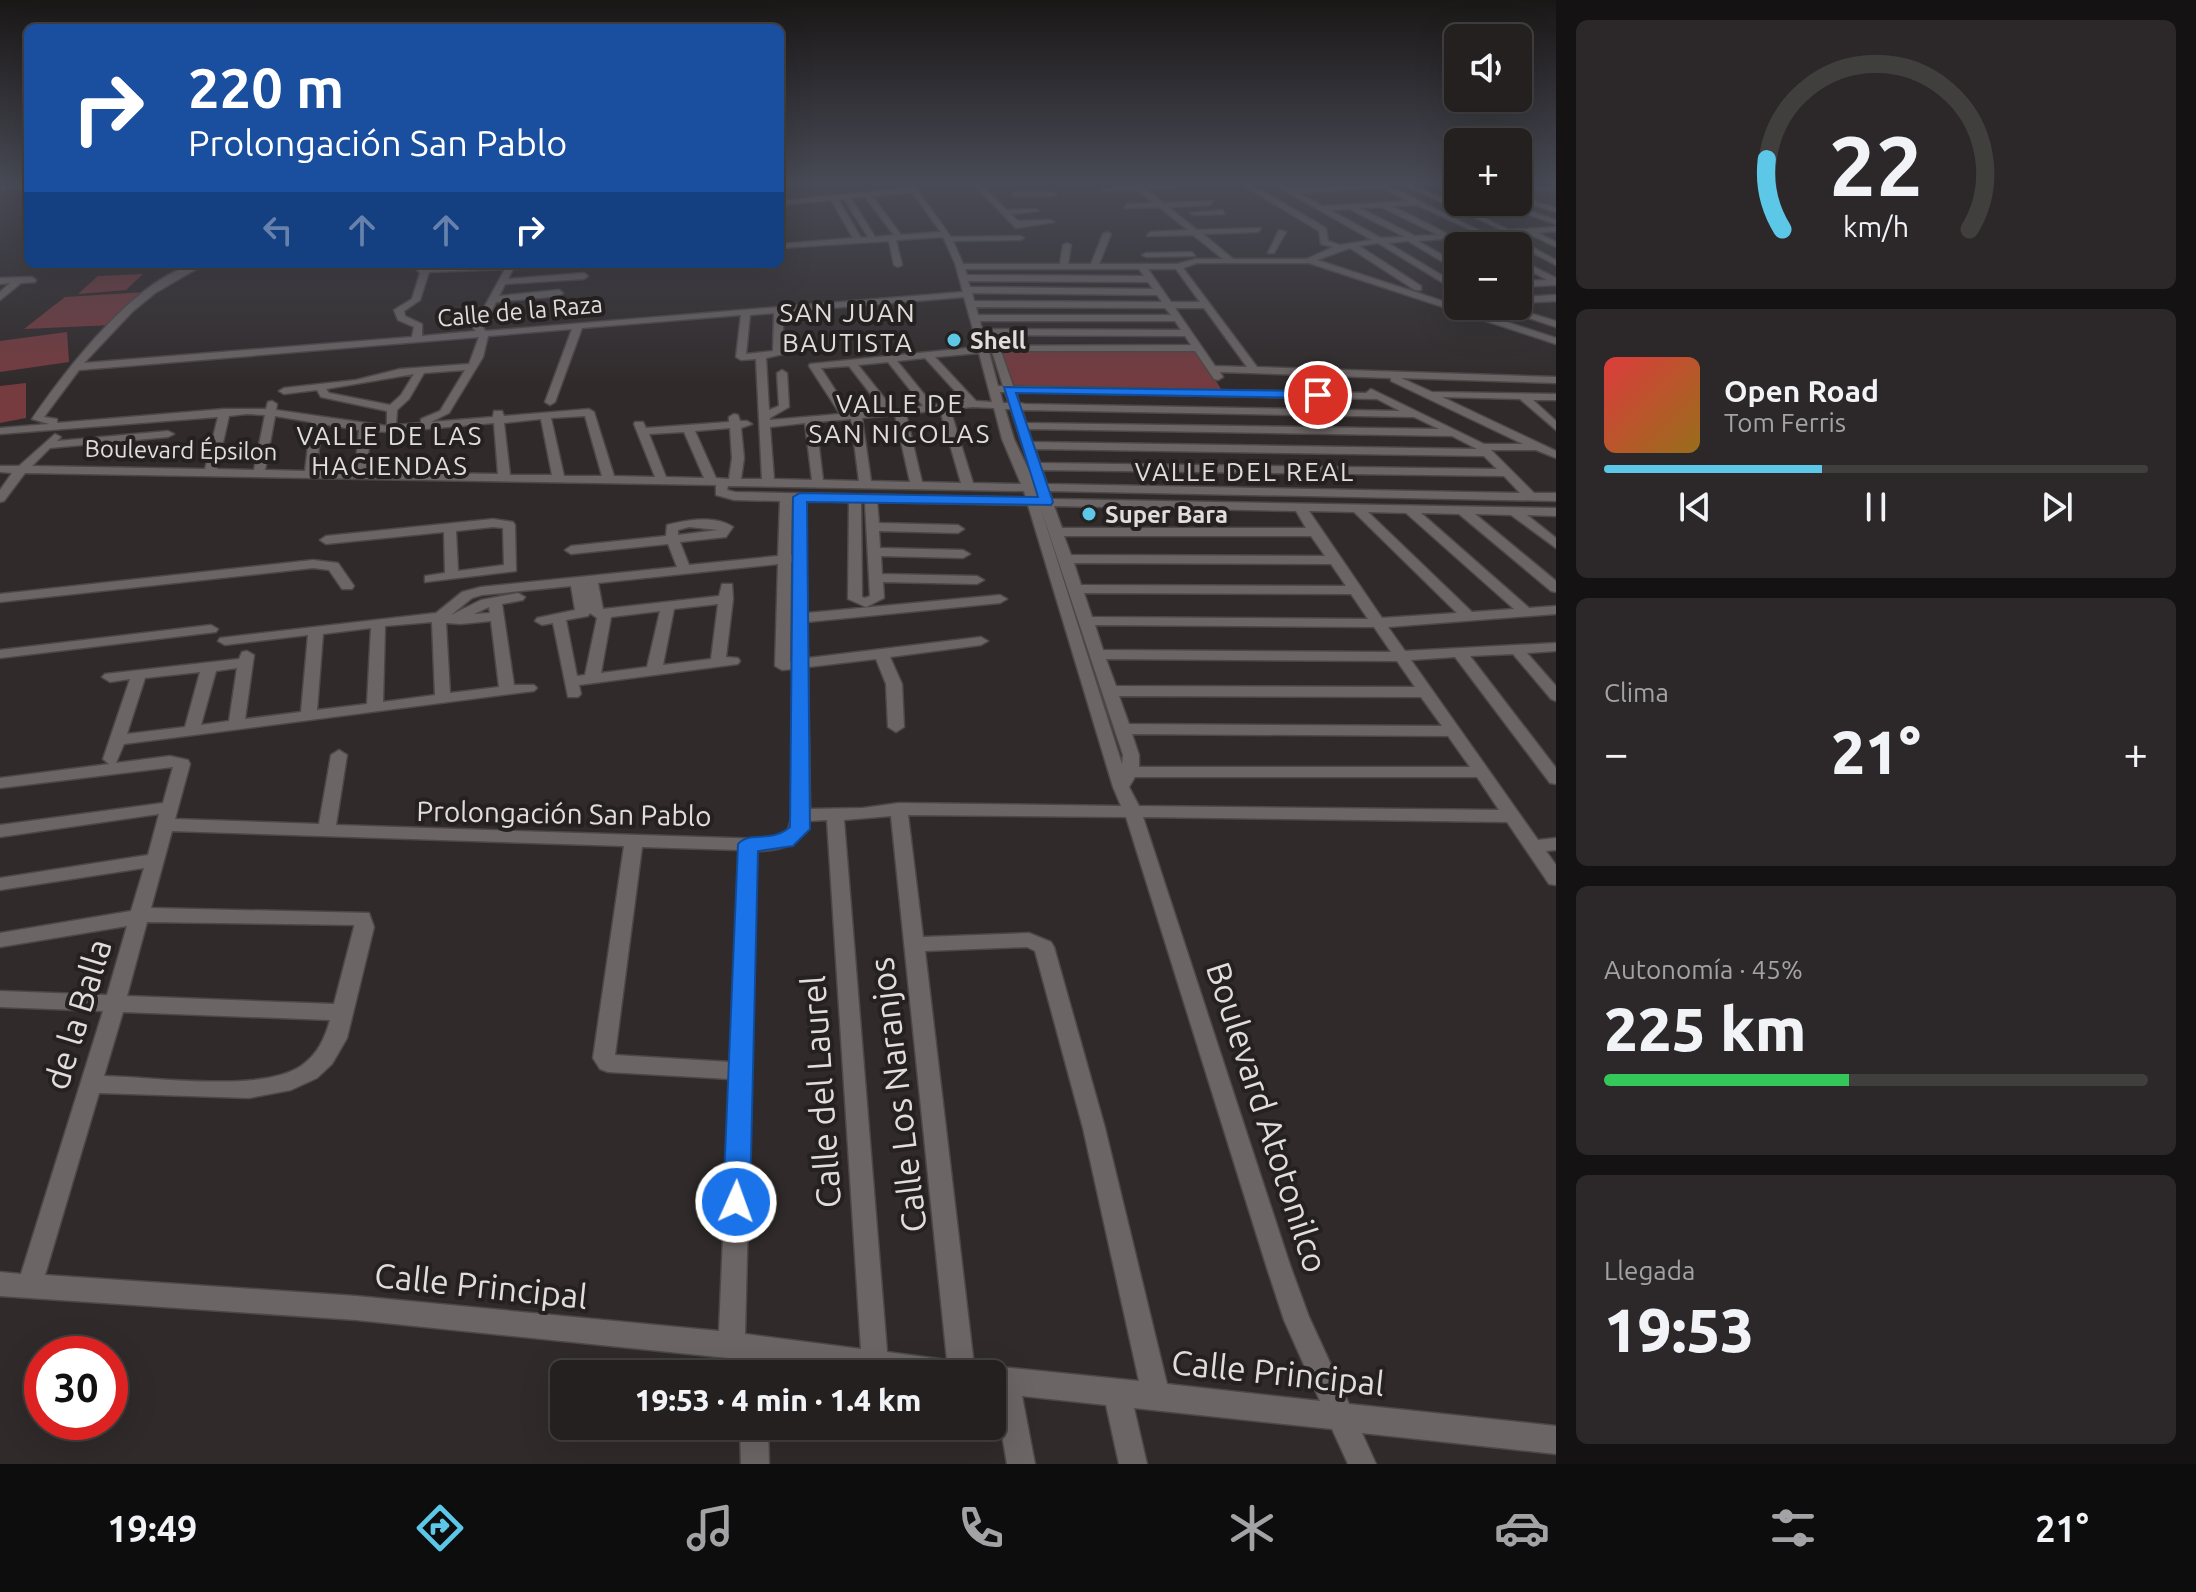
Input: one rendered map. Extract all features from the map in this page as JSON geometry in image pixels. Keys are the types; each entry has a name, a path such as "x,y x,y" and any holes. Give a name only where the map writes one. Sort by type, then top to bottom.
{"street":[{"path":"897,252 898,265"},
{"name":"Boulevard Atotonilco","path":"954,252 990,349 1009,389 1035,468 1038,521 1267,1235 1297,1320 1362,1464"},
{"path":"1014,252 1022,264"},
{"path":"1064,264 1066,252"},
{"path":"1095,265 1100,252"},
{"path":"1146,255 1238,252"},
{"path":"1311,261 1329,252"},
{"path":"1362,252 1418,288"},
{"path":"1399,252 1444,280"},
{"path":"1536,252 1556,263"},
{"path":"1221,253 1231,261"},
{"path":"969,286 992,266 1064,264 1142,267 1231,261 1311,261 1554,339"},
{"path":"969,286 1022,264"},
{"path":"1095,265 1178,265"},
{"path":"1178,265 1255,371"},
{"path":"1142,267 1213,369 1284,492"},
{"path":"64,425 64,421 37,419 74,367 147,293 194,268"},
{"path":"416,268 523,268"},
{"path":"442,421 478,357 484,334 478,328 495,299 503,275 509,269"},
{"path":"1532,269 1556,282"},
{"path":"394,341 401,318 400,307 416,300 425,270"},
{"path":"503,282 584,276"},
{"path":"969,286 1151,279"},
{"path":"0,281 32,280"},
{"path":"0,297 18,281"},
{"path":"1532,283 1556,282"},
{"path":"969,286 1159,292"},
{"path":"969,286 1169,305 1206,305"},
{"path":"969,286 1178,318"},
{"name":"Calle de la Raza","path":"74,367 779,310 969,286"},
{"path":"1395,289 1444,287"},
{"path":"495,299 559,293"},
{"path":"1532,298 1556,297"},
{"path":"1435,302 1444,302"},
{"path":"746,312 741,357 761,357 778,354 779,310"},
{"path":"554,313 556,328"},
{"path":"1532,314 1556,313"},
{"path":"1532,316 1556,324"},
{"path":"401,318 418,325 416,340"},
{"path":"550,402 578,326"},
{"path":"985,332 1187,333"},
{"path":"866,486 852,416 813,367 990,349 1198,348"},
{"name":"Boulevard Atotonilco","path":"990,349 994,389 1019,471 1037,495 1055,528 1132,761 1122,777"},
{"path":"928,355 973,404"},
{"path":"761,357 767,490"},
{"path":"890,358 930,408"},
{"path":"851,362 895,412 917,486"},
{"path":"284,391 321,389 421,370 470,367"},
{"path":"1213,369 1556,380"},
{"path":"391,424 392,409 405,397 421,370"},
{"path":"766,420 784,407 782,373"},
{"path":"1335,374 1456,433 1484,450 1531,497"},
{"path":"1388,375 1556,455"},
{"path":"321,389 325,395 392,409"},
{"path":"994,389 1378,396"},
{"path":"1426,394 1556,397"},
{"path":"1473,395 1513,435"},
{"path":"1523,396 1556,427"},
{"path":"766,420 810,420 973,404 1415,414"},
{"path":"944,406 968,487"},
{"path":"0,431 271,407 365,428 442,421"},
{"path":"259,473 271,407"},
{"path":"210,473 224,412"},
{"path":"365,428 592,413 609,481"},
{"path":"159,472 176,415"},
{"path":"545,415 559,480"},
{"path":"310,475 317,418"},
{"path":"496,418 504,478"},
{"path":"810,420 818,484"},
{"path":"662,481 641,427 688,427 739,421 738,458 723,482"},
{"path":"0,498 20,471 48,446 64,425"},
{"path":"1021,426 1456,433"},
{"path":"688,427 723,482 793,497 975,501 1081,489 1553,498"},
{"path":"361,475 365,428"},
{"path":"48,446 168,434"},
{"path":"1027,445 1261,449 1556,448"},
{"path":"48,446 164,450"},
{"path":"1035,468 1052,482 1081,489"},
{"path":"1035,468 1507,473"},
{"name":"Boulevard Épsilon","path":"0,469 723,482"},
{"path":"0,481 20,471"},
{"path":"767,490 818,484 968,487 1090,503 1556,512"},
{"path":"876,499 949,498 956,494 954,487"},
{"path":"1284,492 1268,499 1294,508 1315,532 1556,879"},
{"path":"793,497 792,562 782,666 981,641"},
{"path":"855,498 858,601 876,600 873,527 876,499"},
{"path":"975,501 1009,507 1038,521"},
{"path":"1090,503 1065,509 1057,515 1055,528 1315,532"},
{"path":"1357,508 1468,616"},
{"path":"1409,509 1526,612"},
{"path":"1462,510 1556,588"},
{"path":"1514,511 1556,544"},
{"path":"326,540 500,522 509,525 512,566 430,579"},
{"path":"873,527 958,526 972,580 876,578"},
{"path":"450,527 460,575 477,596"},
{"path":"681,538 699,567"},
{"path":"571,549 681,538"},
{"path":"681,538 684,569"},
{"path":"874,552 963,554"},
{"path":"1065,559 1335,560"},
{"path":"585,584 699,567 792,562"},
{"path":"439,618 477,596 792,562"},
{"path":"792,562 803,665 801,815 835,816 899,809 1510,816"},
{"path":"0,598 313,564 333,566 347,586"},
{"path":"461,620 477,596 484,572"},
{"path":"559,619 572,688 592,678 726,662 727,593 668,606 605,614 596,612 585,584"},
{"path":"542,621 583,613 585,584"},
{"path":"1076,589 1356,590"},
{"path":"800,618 1000,599"},
{"path":"654,671 668,606"},
{"path":"1088,621 1378,623 1556,610"},
{"path":"225,641 439,618 461,620 496,611 507,691"},
{"path":"592,678 605,614"},
{"path":"439,618 443,699"},
{"path":"375,707 378,624"},
{"path":"0,654 211,629"},
{"path":"309,716 316,631"},
{"path":"236,725 249,638"},
{"path":"1098,654 1401,657 1556,647"},
{"path":"1517,650 1556,696"},
{"path":"881,653 894,684 896,727"},
{"path":"1461,655 1556,779"},
{"path":"110,677 245,663"},
{"path":"192,730 209,667"},
{"path":"111,759 139,674"},
{"path":"117,740 529,688"},
{"path":"1109,691 1425,692"},
{"path":"1121,729 1451,731"},
{"path":"326,832 339,755"},
{"name":"de la Balla","path":"0,783 180,761 181,772 169,816 30,1285"},
{"path":"1122,777 1480,772"},
{"name":"Calle Los Naranjos","path":"899,809 960,1360"},
{"name":"Prolongación San Pablo","path":"0,831 169,816 326,832 748,844 786,841 800,829 801,815"},
{"name":"Calle del Laurel","path":"835,816 875,1360"},
{"path":"634,840 604,1058 608,1063 740,1071"},
{"path":"747,1360 742,1346 740,1071 748,844"},
{"path":"1533,846 1556,844"},
{"path":"0,884 156,860"},
{"path":"0,940 140,916 362,918 364,927 331,1052 306,1074 253,1090 89,1084"},
{"path":"914,944 1040,942 1050,963 1094,1128 1156,1395"},
{"path":"0,999 343,1012"},
{"name":"Calle Principal","path":"0,1284 356,1308 742,1346 852,1360"},
{"name":"Calle Principal","path":"1006,1381 1339,1414 1556,1440"},
{"path":"1117,1391 1133,1464"},
{"path":"1006,1407 1021,1464"},
{"path":"754,1440 755,1464"}],"shaded area":[{"path":"143,274 126,290 78,294 98,276"},
{"path":"146,292 113,325 24,329 65,297"},
{"path":"67,332 69,362 0,372 0,341"},
{"path":"1001,350 1197,351 1223,392 1015,387"},
{"path":"26,383 26,418 0,423 0,386"}],"place":[{"name":"Shell","path":"954,340"},
{"name":"Super Bara","path":"1089,514"}],"district":[{"name":"SAN JUAN BAUTISTA","path":"848,327"},
{"name":"VALLE DE SAN NICOLAS","path":"900,418"},
{"name":"VALLE DE LAS HACIENDAS","path":"390,450"},
{"name":"VALLE DEL REAL","path":"1245,471"}],"route":[{"path":"736,1202 748,844 786,841 800,829 803,665 798,566 800,497 1046,502 1009,389 1318,395"}]}
